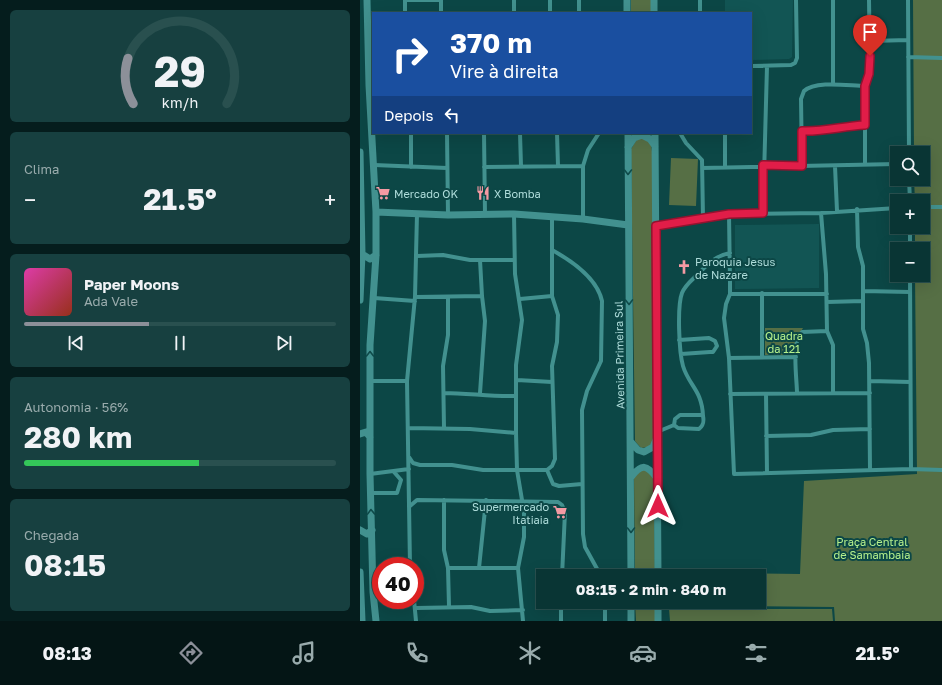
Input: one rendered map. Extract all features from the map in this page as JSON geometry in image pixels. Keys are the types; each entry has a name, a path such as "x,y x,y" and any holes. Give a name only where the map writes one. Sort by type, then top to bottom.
{"street":[{"path":"367,0 372,84"},
{"path":"405,12 405,0 441,0 441,12"},
{"path":"514,0 514,12"},
{"path":"550,0 550,12"},
{"path":"579,0 579,12"},
{"path":"627,0 627,12"},
{"path":"654,0 654,12"},
{"path":"700,0 700,12"},
{"path":"752,66 795,63 797,58 796,0"},
{"path":"833,0 834,84"},
{"path":"865,165 865,86 869,74 871,41 869,0"},
{"path":"908,0 909,146"},
{"path":"871,41 908,40"},
{"path":"908,57 942,58"},
{"path":"763,213 763,165 767,66"},
{"path":"802,166 801,99 804,91 815,86 834,84 865,86"},
{"path":"802,131 822,132 841,127 865,125"},
{"path":"372,557 370,493 370,345 376,255 373,134"},
{"path":"411,134 411,167"},
{"path":"447,134 448,216"},
{"path":"484,134 485,215"},
{"path":"520,134 521,166"},
{"path":"557,134 558,166"},
{"path":"583,219 583,166 588,150 598,134"},
{"name":"Avenida Primeira Sul","path":"628,134 631,569"},
{"path":"655,134 658,569"},
{"path":"681,134 686,143 700,156 702,168 703,218"},
{"path":"725,134 725,166"},
{"path":"628,147 634,138 642,135 650,139 655,146"},
{"path":"360,152 362,254 360,300"},
{"path":"360,157 368,154 374,157"},
{"path":"702,168 763,165 835,166 890,164"},
{"path":"374,165 447,168"},
{"path":"484,166 583,166"},
{"path":"835,166 837,211"},
{"path":"930,207 942,207"},
{"path":"656,226 729,214 821,212 890,208"},
{"path":"857,209 858,247 863,266 863,328 869,351 870,470"},
{"path":"376,212 448,216 514,214 552,216 628,225"},
{"path":"821,212 827,294 827,331 833,345 833,393"},
{"path":"410,557 407,381 415,299 417,214"},
{"path":"514,214 514,260 520,299 521,327 516,365 516,433 517,470 523,501 524,537 518,568 523,621"},
{"path":"729,214 730,294 726,304 724,318 729,358 734,474 910,468 942,470"},
{"path":"408,457 413,463 420,465 452,465 483,470 547,470 552,466 554,459 552,382 553,359 557,342 558,314 552,296 552,216"},
{"path":"552,250 571,262 594,283 600,292 602,302 601,361 587,391 582,410 583,534 585,547 597,569"},
{"path":"674,425 678,428 699,429 704,422 699,394 683,367 679,340 681,300 685,288 712,260 717,256 730,253"},
{"path":"362,254 370,259 376,255"},
{"path":"417,256 443,255 470,260 514,260"},
{"path":"480,260 485,321 480,393"},
{"path":"910,282 910,468"},
{"path":"863,291 910,292"},
{"path":"762,293 762,357"},
{"path":"730,294 827,294"},
{"path":"374,298 415,299 482,296"},
{"path":"520,299 552,296"},
{"path":"444,428 443,366 448,335 448,297"},
{"path":"827,302 863,301"},
{"path":"797,393 796,340 800,333 827,331"},
{"path":"679,340 709,338 715,341 717,346 713,352 681,354"},
{"path":"729,358 796,357"},
{"path":"516,380 552,382"},
{"path":"370,381 407,381"},
{"path":"870,381 910,382"},
{"path":"444,393 480,393 498,397 516,396"},
{"path":"730,394 870,393"},
{"path":"766,394 767,473"},
{"path":"674,425 675,419 680,415 703,415"},
{"path":"631,442 638,450 644,452 653,447 657,435 674,425"},
{"path":"408,428 444,428 516,433"},
{"path":"766,436 811,435 834,430 870,429"},
{"path":"360,434 366,432 370,437"},
{"path":"631,477 637,469 642,467 650,470 657,478"},
{"path":"370,474 409,469"},
{"path":"547,470 553,484 559,486 582,484"},
{"path":"370,493 397,493 401,480 394,472"},
{"path":"410,506 417,500 554,501 562,505 564,508 562,569"},
{"path":"444,500 444,550 448,568 449,606"},
{"path":"479,568 486,500"},
{"path":"360,530 367,534 372,530"},
{"path":"448,568 518,568"},
{"path":"360,572 362,621"},
{"path":"424,608 449,606 471,607 490,611 523,610"},
{"path":"375,609 376,621"},
{"path":"416,609 416,621"},
{"path":"561,609 561,621"},
{"path":"605,609 605,621"},
{"path":"631,609 631,621"},
{"path":"658,609 658,621"}],"shaded area":[{"path":"725,0 793,0 792,57 789,59 752,60 752,12 725,12"},
{"path":"819,224 819,288 735,289 735,225"}],"green space":[{"path":"631,0 652,0 652,12 631,12"},
{"name":"Praça Central de Samambaia","path":"913,0 942,0 942,621 835,621 834,607 766,606 766,573 800,574 804,481 917,474 915,282 930,282 930,242 915,242 915,234 930,234 930,194 915,194 914,186 930,186 930,146 914,146"},
{"path":"645,138 651,143 653,160 655,438 649,447 641,448 635,441 631,149 637,139"},
{"path":"671,158 698,159 696,206 669,205"},
{"name":"Quadra da 121","path":"765,328 803,328 798,337 797,356 765,355"},
{"path":"641,469 650,469 654,476 655,569 635,569 634,478"},
{"path":"635,609 656,609 656,621 636,621"},
{"path":"669,609 832,609 833,621 670,621"}],"place":[{"name":"Mercado OK","path":"383,193"},
{"name":"X Bomba","path":"483,193"},
{"name":"Paroquia Jesus de Nazare","path":"684,267"},
{"name":"Supermercado Itatiaia","path":"560,512"}],"route":[{"path":"658,506 656,226 729,214 763,213 763,165 802,166 802,131 822,132 841,127 865,125 865,86 869,74 870,56"}]}
